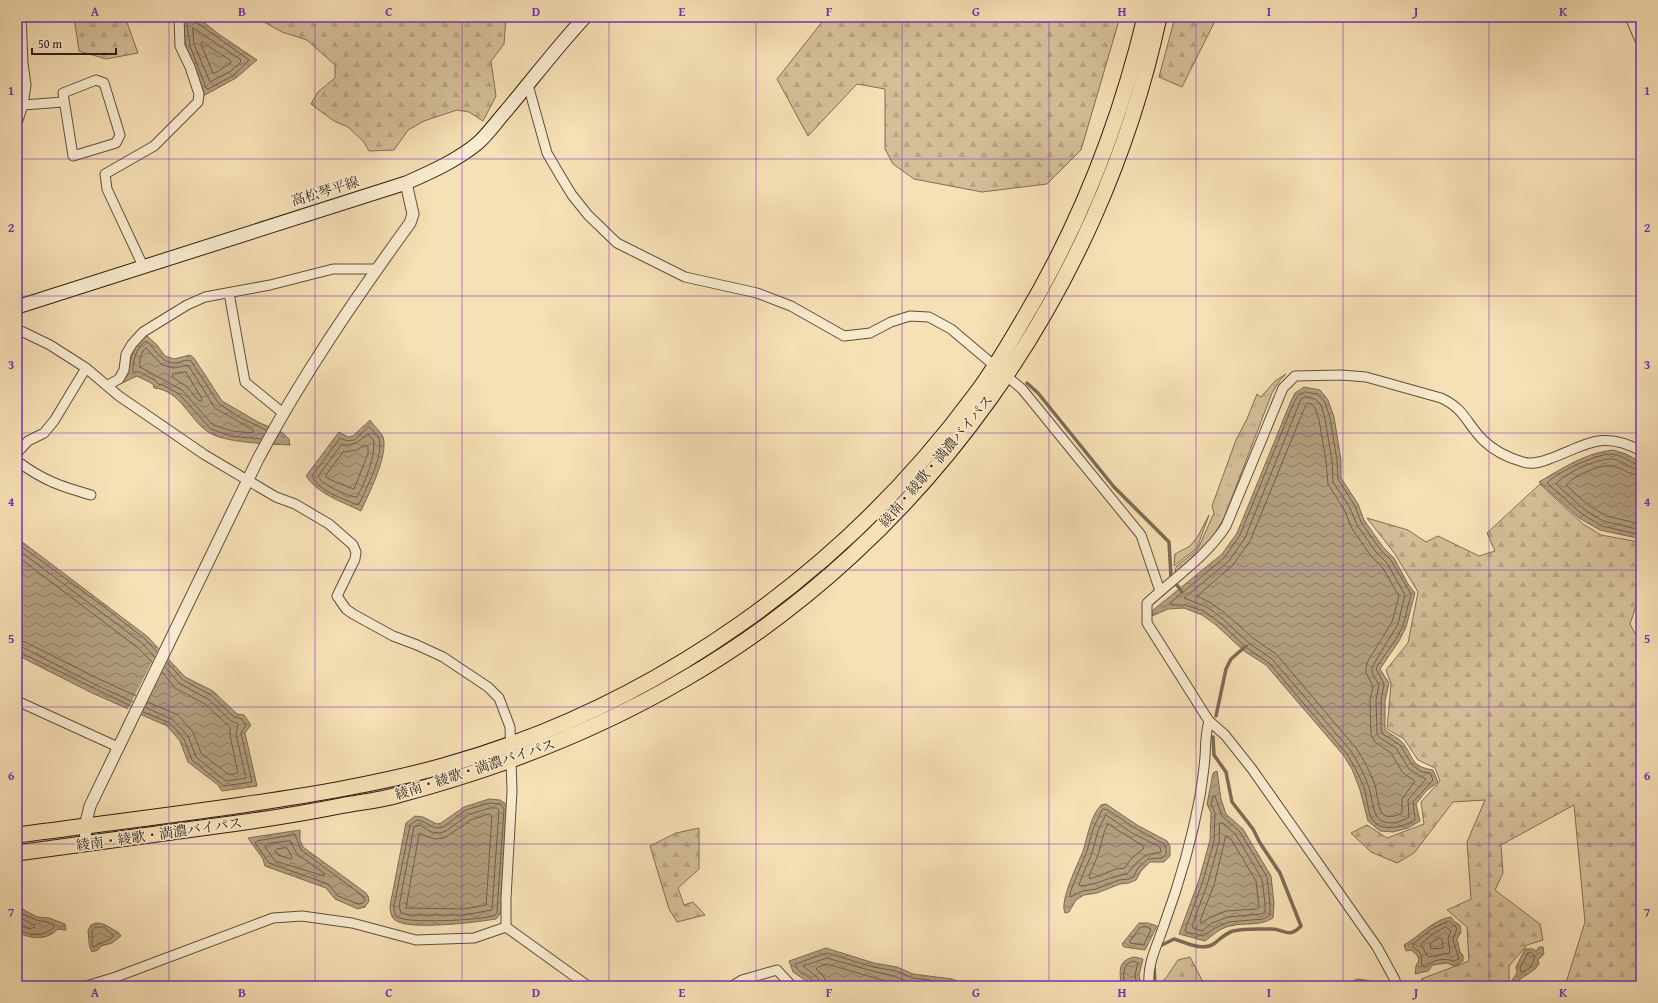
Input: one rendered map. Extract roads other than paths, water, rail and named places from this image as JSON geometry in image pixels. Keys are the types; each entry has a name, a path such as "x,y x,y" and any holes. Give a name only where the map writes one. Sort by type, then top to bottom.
{"highway":[{"name":"綾南・綾歌・満濃バイパス","path":"17,835 285,798 361,785 441,767 510,744 597,707 651,680 718,640 753,616 860,526 891,495 965,408 995,366 1040,293 1078,218 1117,117 1134,61 1145,17"},
{"name":"綾南・綾歌・満濃バイパス","path":"17,853 292,815 393,796 511,760 570,737 651,698 686,678 762,628 800,599 871,538 903,505 948,452 1007,376 1076,258 1104,196 1131,122 1148,67 1159,17"}],"main road":[{"name":"高松琴平線","path":"17,307 406,183 441,168 479,142 528,85 567,36 585,17"}],"street":[{"path":"17,123 23,106 26,85 20,64 21,17"},
{"path":"143,266 107,190 105,174 154,146 198,102 199,94 190,67 180,46 179,17"},
{"path":"1631,17 1641,40"},
{"path":"96,80 104,83 120,134 116,143 72,156 63,102 63,93 70,89 96,80"},
{"path":"528,85 547,153 572,195 588,215 617,243 685,277 757,293 791,306 844,336 870,333 891,322 910,316 929,317 951,329 1022,389 1141,535 1160,591"},
{"path":"23,106 63,102"},
{"path":"86,844 85,826 90,806 258,459 281,415 328,339 410,223 413,214 406,183"},
{"path":"108,386 119,379 124,370 126,354 132,344 143,332 186,304 205,297 229,293 333,269 377,269"},
{"path":"229,293 245,382 281,415"},
{"path":"17,330 50,345 86,368 119,396 204,455 329,524 353,545 356,552 355,559 337,596 346,609 393,636 442,657 488,688 499,698 510,727 512,791 506,898 506,927"},
{"path":"17,453 28,441 44,433 54,421 86,368"},
{"path":"1396,986 1395,980 1377,947 1252,769 1225,735 1209,721 1147,623 1147,603 1216,541 1226,526 1283,388 1295,376 1341,375 1366,377 1441,398 1452,403 1460,410 1483,440 1493,449 1523,463 1531,464 1540,462 1586,443 1599,440 1614,440 1641,451"},
{"path":"17,461 36,475 58,486 91,495"},
{"path":"17,701 118,747"},
{"path":"1149,986 1148,976 1153,952 1164,925 1188,848 1200,796 1205,757 1205,734 1209,721"},
{"path":"86,986 116,977 274,918 302,916 352,924 416,940 474,938 506,927"},
{"path":"506,927 588,986"},
{"path":"732,986 742,980 777,970 792,986"}],"water":[{"path":"197,17 220,35 257,60 236,78 203,96 201,86 186,47 182,18"},
{"path":"143,336 147,336 157,345 165,356 174,359 190,355 194,358 222,401 258,422 283,433 289,439 290,445 236,441 215,436 208,432 195,420 178,399 163,390 154,388 153,384 137,376 120,384 127,372 135,348"},
{"path":"1304,387 1320,390 1328,400 1334,417 1341,460 1341,478 1358,504 1364,520 1383,547 1394,558 1408,584 1415,593 1406,627 1399,641 1380,669 1389,683 1385,701 1385,730 1403,743 1417,764 1433,770 1438,782 1426,791 1416,804 1420,821 1408,828 1393,832 1380,831 1368,821 1360,790 1352,769 1344,756 1266,665 1244,651 1216,625 1202,615 1184,608 1168,609 1152,616 1152,611 1222,554 1237,533 1291,401 1295,393"},
{"path":"370,420 382,435 384,445 381,464 361,511 324,493 311,483 306,476 339,432 348,437 353,436"},
{"path":"1613,450 1626,454 1641,462 1641,539 1600,530 1579,518 1539,482 1593,454"},
{"path":"17,538 148,637 185,677 213,691 237,714 244,715 251,725 245,733 257,786 222,791 218,785 188,762 180,741 167,726 92,693 17,655"},
{"path":"1217,771 1221,799 1226,814 1243,829 1271,876 1274,903 1273,918 1268,921 1223,928 1205,941 1179,934 1199,880 1210,840 1211,813 1207,804 1213,773"},
{"path":"489,799 500,800 508,805 501,913 496,919 444,925 414,925 395,920 391,914 390,906 406,823 415,816 423,817 437,824 441,823 464,807"},
{"path":"1106,804 1137,825 1167,841 1170,846 1170,856 1164,862 1150,862 1141,871 1136,880 1129,883 1120,884 1097,893 1084,895 1076,900 1069,912 1065,913 1064,907 1067,892 1083,851 1094,815 1101,805"},
{"path":"300,830 300,840 303,847 366,893 369,901 365,907 358,909 335,899 326,888 265,866 263,859 248,838"},
{"path":"17,906 37,917 49,918 65,924 66,930 58,929 48,936 38,938 17,932"},
{"path":"1451,917 1460,925 1461,932 1457,939 1460,952 1463,955 1463,961 1454,966 1447,963 1433,965 1428,971 1415,974 1416,966 1419,960 1417,955 1411,950 1406,951 1404,945 1438,921"},
{"path":"96,923 107,926 118,932 121,936 112,943 101,946 98,950 92,952 89,944 88,930 91,925"},
{"path":"1139,923 1148,923 1157,926 1145,950 1124,947 1122,944"},
{"path":"1539,947 1543,947 1544,954 1538,960 1539,964 1535,969 1519,980 1520,986 1515,986 1512,980 1517,973 1516,967 1525,949 1533,949 1536,951"},
{"path":"826,948 874,963 897,967 913,974 952,979 972,986 814,986 793,972 789,961"},
{"path":"1134,957 1143,959 1139,975 1141,986 1121,986 1120,971 1122,964"},
{"path":"1358,979 1371,981 1380,986 1339,986"}],"waterway":[{"path":"1027,383 1038,393 1114,487 1169,542 1171,577 1182,592"},
{"path":"1216,716 1226,669 1231,659 1246,646"},
{"path":"1159,948 1160,946 1174,939 1195,946 1205,947 1210,946 1226,934 1233,931 1247,929 1275,929 1289,933 1297,930 1301,926 1280,873 1260,843 1253,829 1232,802 1226,772 1214,755 1213,737"},
{"path":"1154,965 1155,986"}]}
